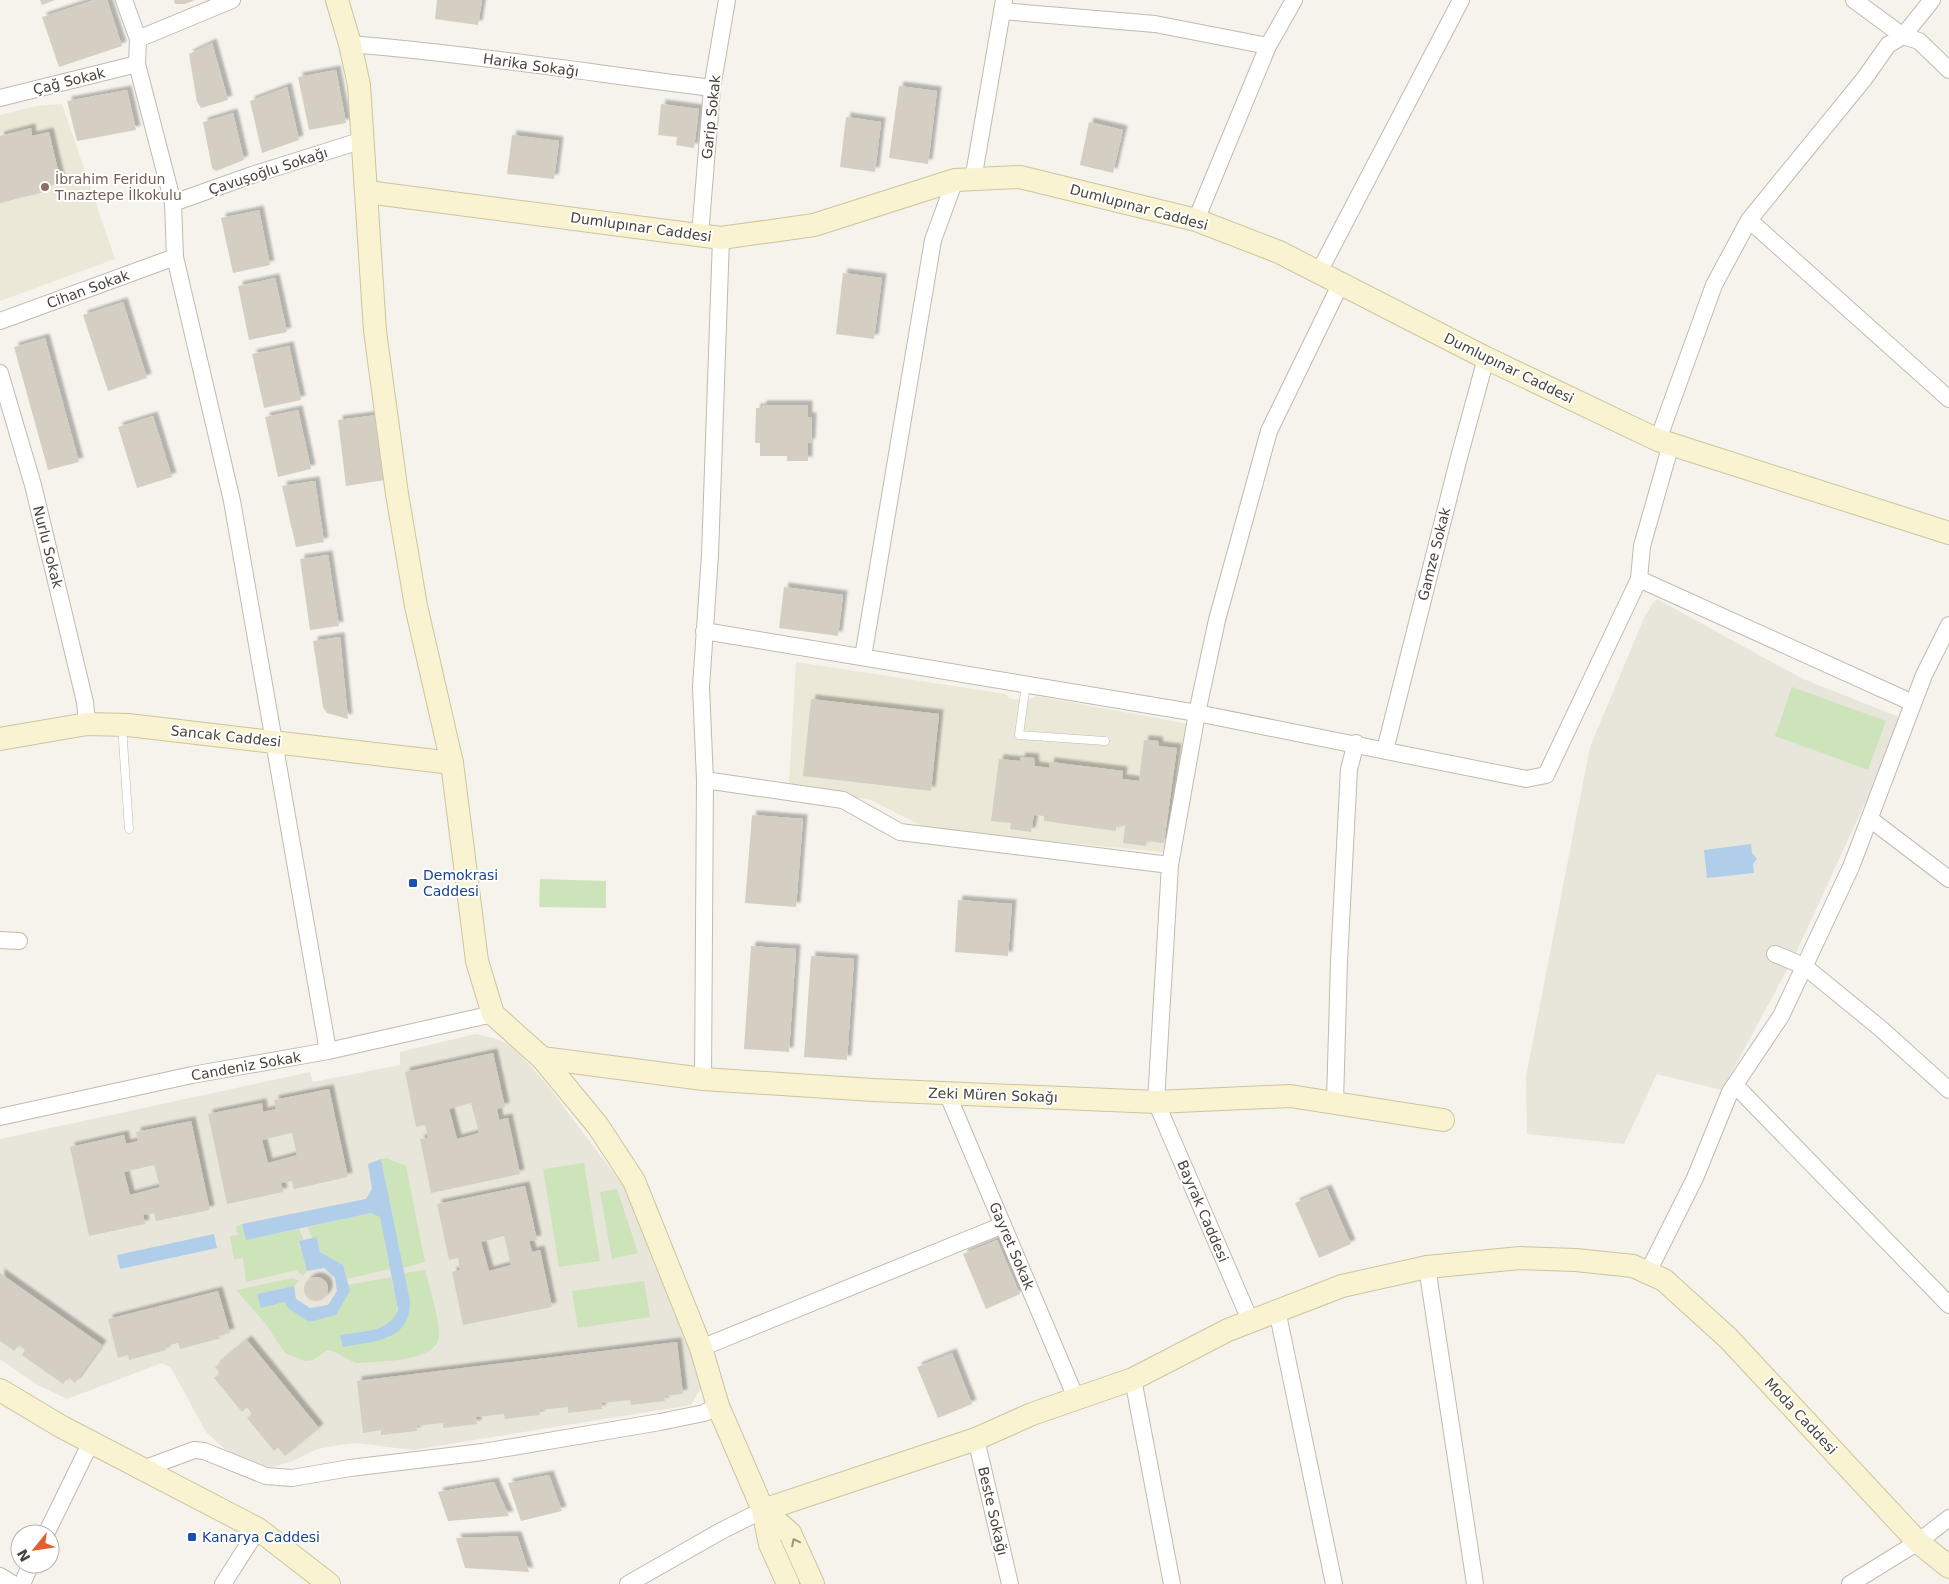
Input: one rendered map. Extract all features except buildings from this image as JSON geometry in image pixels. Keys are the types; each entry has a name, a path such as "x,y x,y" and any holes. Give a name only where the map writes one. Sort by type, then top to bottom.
{"street":[{"path":"124,0 138,39 137,64 173,203 175,257 232,501 328,1051"},
{"path":"138,39 232,0"},
{"path":"337,0 350,44 359,85 375,331 397,494 416,606 452,763 477,961 493,1014 542,1058 598,1126 634,1181 701,1348 718,1406 763,1510 770,1544 788,1584"},
{"name":"Garip Sokak","path":"703,1079 705,780 701,687 710,555 712,88 727,0"},
{"path":"1196,220 1268,46 1294,0"},
{"path":"1319,272 1462,0"},
{"path":"1854,0 1903,36 1919,41 1949,70"},
{"path":"704,631 1197,713 1526,779 1546,775 1639,579 1642,546 1664,442 1714,285 1749,220 1864,79 1888,45 1903,36 1932,0"},
{"path":"863,657 933,240 964,180 1003,6 1154,24 1268,46"},
{"name":"Harika Sokağı","path":"350,44 436,51 551,68 712,88"},
{"name":"Çağ Sokak","path":"0,98 137,64"},
{"name":"Çavuşoğlu Sokağı","path":"173,203 252,175 363,140"},
{"name":"Dumlupınar Caddesi","path":"367,192 710,236 814,225 964,180 1020,177 1196,220 1279,252 1486,358 1664,442 1949,533"},
{"path":"1749,220 1949,399"},
{"name":"Cihan Sokak","path":"0,321 175,257"},
{"path":"1156,1102 1170,865 1197,713 1217,620 1269,431 1342,283"},
{"name":"Gamze Sokak","path":"1385,750 1458,460 1486,358"},
{"name":"Nurlu Sokak","path":"0,373 33,485 85,702 87,724"},
{"path":"1639,579 1913,703"},
{"path":"1648,1272 1695,1178 1730,1092 1781,1016 1851,867 1913,703 1945,642 1949,625"},
{"name":"Sancak Caddesi","path":"0,738 87,724 122,725 452,763"},
{"path":"1335,1102 1339,961 1349,769 1356,744"},
{"path":"705,780 843,800 900,832 1170,865"},
{"path":"1870,820 1949,879"},
{"path":"0,940 19,941"},
{"path":"1775,954 1804,966 1880,1028 1949,1090"},
{"name":"Candeniz Sokak","path":"0,1117 192,1075 328,1051 493,1014"},
{"name":"Zeki Müren Sokağı","path":"542,1058 703,1079 948,1093 1156,1102 1290,1096 1443,1120"},
{"path":"1735,1085 1949,1305"},
{"name":"Gayret Sokak","path":"948,1093 1076,1398"},
{"name":"Bayrak Caddesi","path":"1156,1102 1250,1320"},
{"path":"701,1348 1003,1225"},
{"name":"Moda Caddesi","path":"763,1510 976,1439 1032,1414 1133,1379 1250,1320 1342,1286 1427,1267 1520,1258 1576,1260 1632,1266 1664,1280 1728,1338 1918,1542 1949,1567"},
{"path":"1427,1267 1475,1584"},
{"path":"1277,1310 1334,1584"},
{"path":"1133,1379 1172,1584"},
{"path":"0,1390 91,1442 258,1529 329,1584"},
{"path":"143,1469 194,1450 204,1451 266,1476 292,1478 350,1468 484,1452 660,1422 704,1412 718,1406"},
{"name":"Beste Sokağı","path":"976,1439 1010,1584"},
{"path":"51,1524 91,1442"},
{"path":"628,1584 721,1531 763,1510"},
{"path":"763,1510 790,1533 814,1584"},
{"path":"1850,1584 1918,1542 1949,1518"},
{"path":"223,1584 258,1529"},
{"path":"0,1576 13,1584"}],"lane":[{"path":"1026,684 1019,735 1105,741"},
{"path":"122,725 129,829"}],"shaded area":[{"name":"İbrahim Feridun Tınaztepe İlkokulu","path":"62,104 115,259 0,301 0,115 37,106"},
{"path":"1657,599 1803,679 1899,717 1883,764 1794,957 1722,1090 1657,1074 1624,1144 1527,1134 1526,1077 1590,747 1644,618"},
{"path":"796,662 1006,694 1008,698 1026,701 1036,696 1189,724 1171,853 928,829 871,800 796,788 789,783"},
{"path":"475,1034 494,1038 514,1047 548,1086 624,1187 703,1384 691,1405 413,1450 356,1443 340,1445 317,1449 291,1462 272,1467 246,1463 226,1450 206,1432 171,1368 162,1363 67,1399 36,1384 0,1359 0,1139 310,1072 313,1082 400,1065 400,1052"}],"green space":[{"path":"1792,687 1886,721 1868,770 1775,736"},
{"path":"540,879 606,881 606,908 539,907"},
{"path":"387,1158 406,1166 425,1262 403,1268 381,1159"},
{"path":"584,1163 600,1261 559,1267 543,1169"},
{"path":"617,1189 638,1253 612,1259 600,1192"},
{"path":"371,1213 380,1217 390,1269 347,1279 343,1265 320,1252 317,1238 312,1238 308,1227"},
{"path":"242,1224 246,1239 299,1229 304,1240 299,1242 307,1271 303,1276 296,1270 246,1282 243,1258 234,1259 230,1236 238,1235 236,1227"},
{"path":"425,1270 438,1321 439,1335 436,1344 429,1351 418,1356 392,1361 357,1363 328,1350 313,1360 305,1361 285,1353 265,1323 236,1290 293,1278 299,1281 294,1286 257,1294 262,1308 285,1302 309,1322 350,1291 348,1285 391,1277 397,1308 391,1322 375,1329 340,1335 389,1338 410,1301 404,1273"},
{"path":"644,1281 650,1317 578,1328 572,1291"}],"water":[{"path":"1751,844 1752,853 1757,859 1753,864 1754,873 1707,878 1704,850"},
{"path":"381,1159 410,1301 408,1315 404,1325 388,1337 378,1341 343,1347 340,1335 381,1327 394,1318 398,1310 380,1217 371,1213 246,1240 242,1224 366,1199 372,1189 368,1164"},
{"path":"214,1234 217,1248 120,1269 117,1255"},
{"path":"317,1237 320,1252 343,1265 350,1291 336,1315 309,1322 288,1308 285,1302 261,1308 257,1294 294,1286 296,1299 310,1308 328,1305 337,1291 335,1278 324,1268 307,1271 299,1241"}],"place":[{"name":"İbrahim Feridun Tınaztepe İlkokulu","path":"45,187"},
{"name":"Demokrasi Caddesi","path":"413,883"},
{"name":"Kanarya Caddesi","path":"192,1537"}]}
